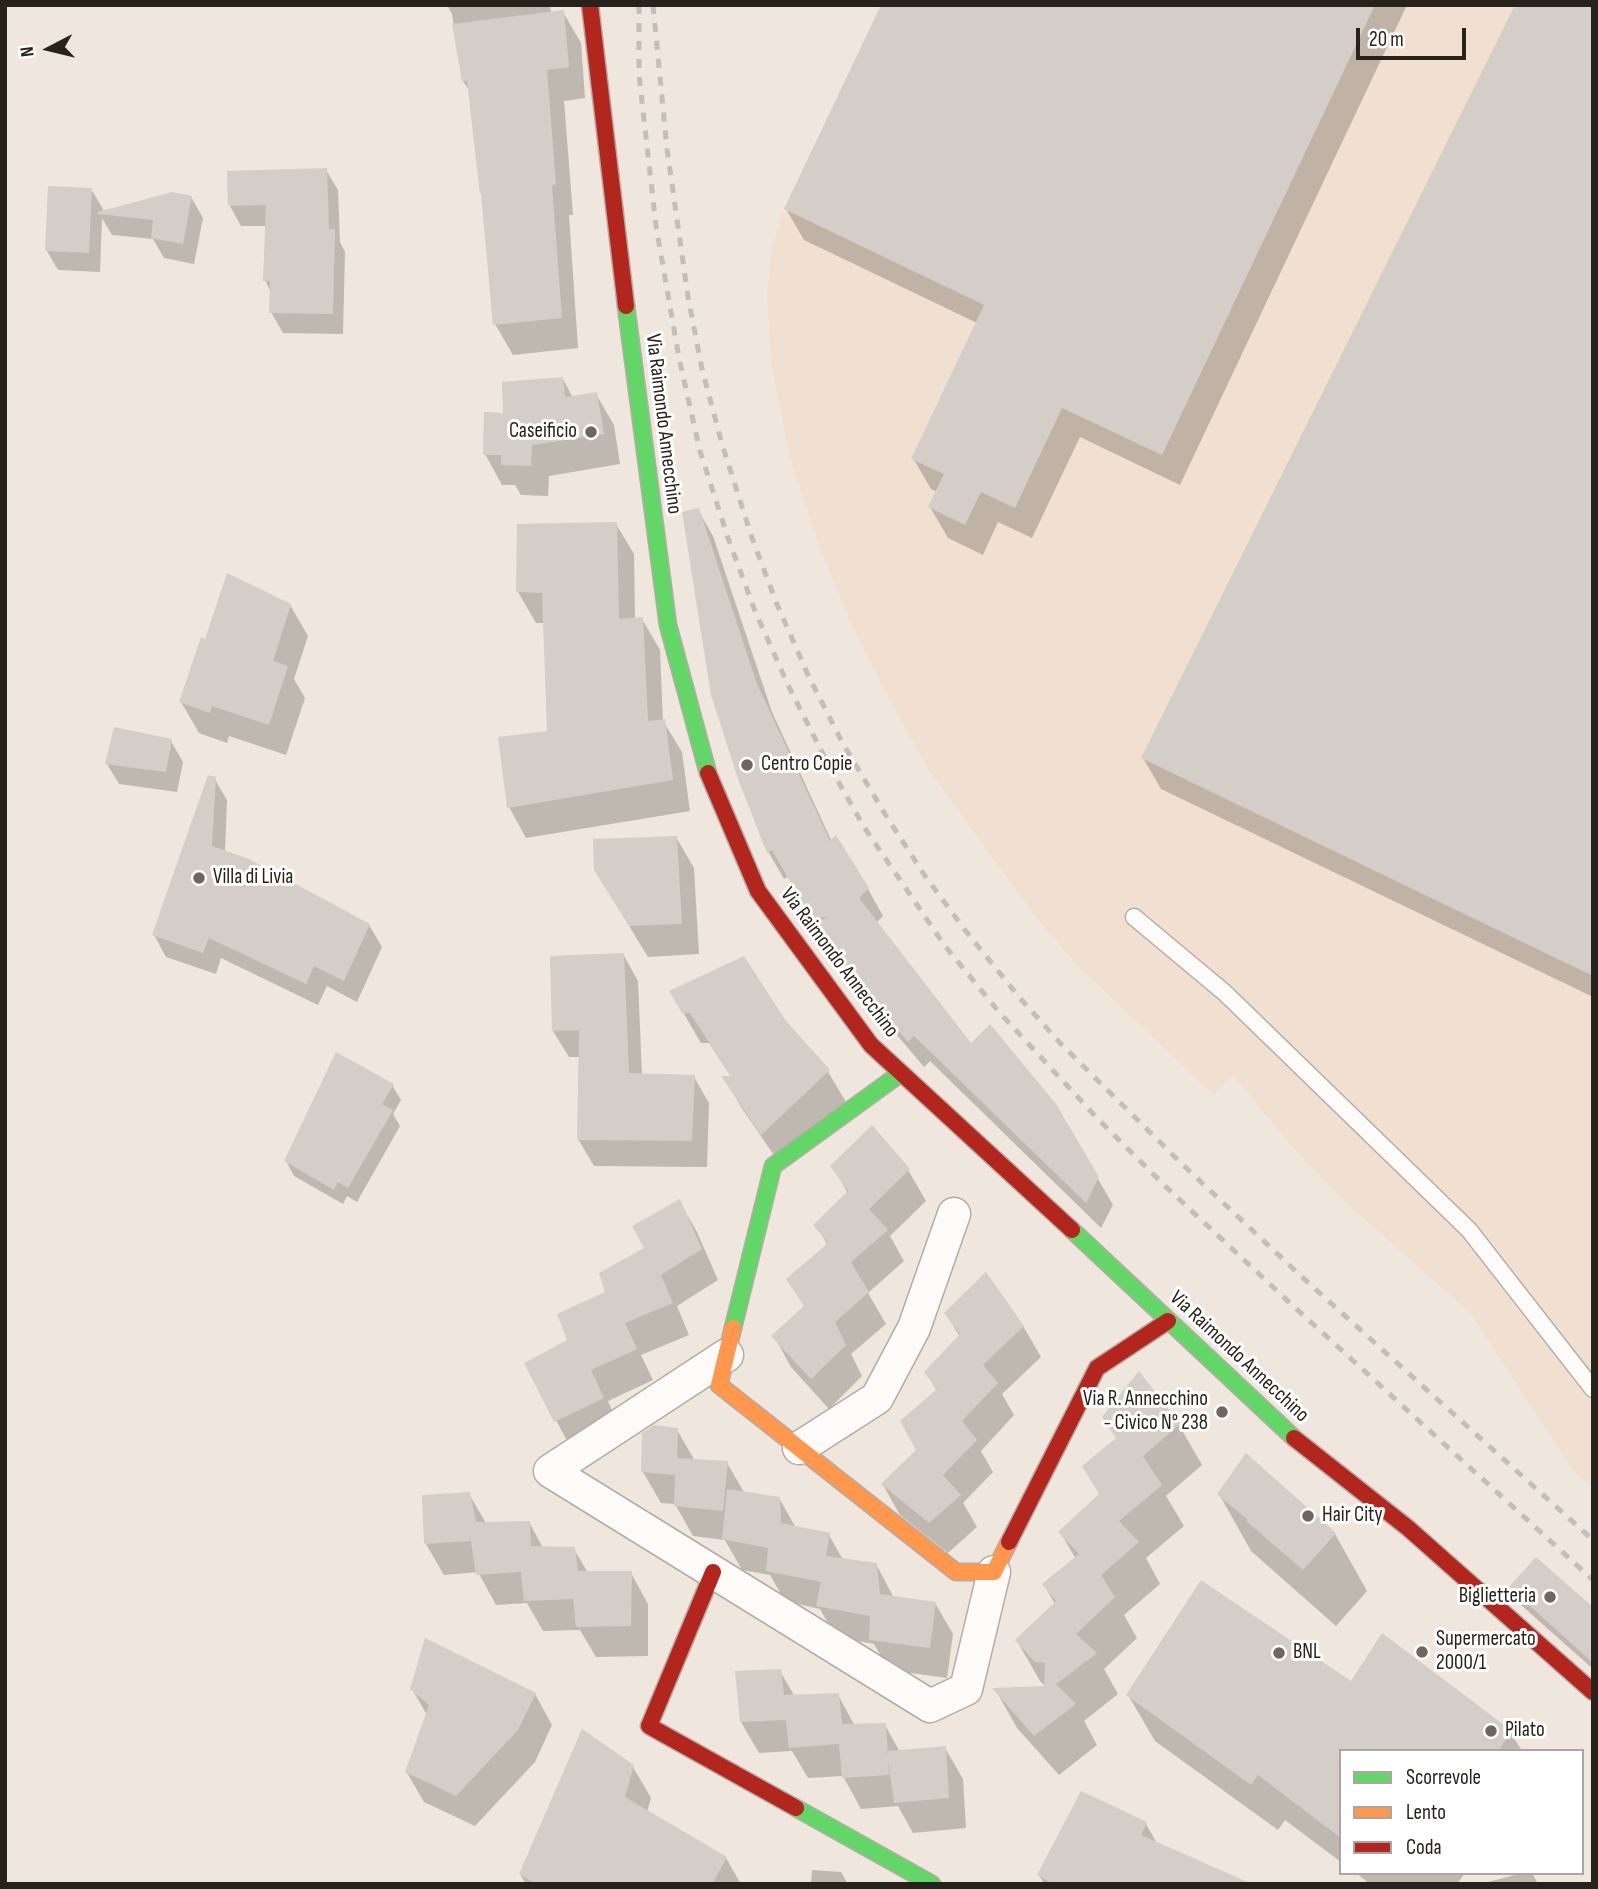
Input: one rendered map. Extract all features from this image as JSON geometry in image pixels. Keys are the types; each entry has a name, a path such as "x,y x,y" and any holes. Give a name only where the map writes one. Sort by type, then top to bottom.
{"street":[{"name":"Via Raimondo Annecchino","path":"590,5 668,625 709,776 758,891 871,1045 1282,1428 1408,1528 1593,1692"},
{"path":"901,1073 774,1166 719,1385 956,1572 994,1572"},
{"path":"799,1448 877,1398 914,1328 954,1214"},
{"path":"727,1354 550,1471 930,1706 966,1689 994,1572 1097,1368 1168,1321"},
{"path":"713,1572 649,1726 932,1884"}],"lane":[{"path":"1134,917 1224,993 1469,1230 1593,1390"}],"shaded area":[{"path":"881,5 1593,5 1593,1489 1572,1469 1471,1314 1351,1207 1295,1150 1233,1075 1213,1095 1075,963 1035,916 930,772 854,630 819,546 790,459 771,362 767,296 771,251 784,209"}],"building":[{"path":"881,5 1375,5 1162,455 1062,408 1015,508 981,492 965,525 928,507 944,474 911,459 984,305 784,209"},
{"path":"1515,5 1593,5 1593,976 1141,758"},
{"path":"564,10 569,67 547,70 556,184 552,185 562,318 493,325 467,81 462,81 452,24"},
{"path":"327,168 329,229 335,229 333,314 269,313 270,281 263,281 266,205 228,206 227,171"},
{"path":"48,186 92,188 89,253 45,251"},
{"path":"172,192 192,196 183,244 151,238 153,220 98,214 98,212"},
{"path":"563,377 565,397 597,392 604,434 532,445 531,466 501,465 501,455 483,455 484,412 503,413 502,382"},
{"path":"699,508 757,684 830,841 836,835 869,888 859,898 971,1043 990,1024 1056,1104 1099,1177 1086,1203 914,1036 908,1042 830,949 815,923 828,917 811,918 772,850 767,853 738,779 711,695 682,512"},
{"path":"617,522 619,619 643,617 648,721 665,719 673,780 507,808 498,737 547,731 542,593 516,592 517,524"},
{"path":"227,573 291,604 273,661 288,666 269,725 212,706 210,713 179,702 201,637 205,639"},
{"path":"114,727 172,739 166,772 105,764"},
{"path":"208,775 216,777 212,846 249,859 370,924 344,981 314,966 306,984 209,938 203,953 152,935"},
{"path":"677,836 682,924 629,926 594,870 593,839"},
{"path":"624,953 629,1073 695,1075 692,1141 577,1140 579,1030 552,1031 550,956"},
{"path":"744,956 786,1021 830,1070 761,1135 721,1076 731,1076 690,1013 682,1013 669,991"},
{"path":"336,1052 394,1084 382,1104 393,1110 348,1188 338,1182 334,1190 284,1161"},
{"path":"872,1125 910,1169 869,1209 888,1230 851,1262 869,1292 835,1322 846,1345 811,1379 771,1336 804,1306 786,1279 828,1243 813,1225 848,1191 830,1166"},
{"path":"680,1199 702,1249 661,1275 673,1303 625,1323 637,1349 591,1370 604,1398 554,1422 524,1363 567,1340 557,1314 605,1292 599,1273 644,1248 632,1226"},
{"path":"986,1272 1024,1326 983,1365 998,1383 962,1421 977,1440 943,1475 961,1495 929,1523 881,1484 916,1450 900,1421 937,1389 924,1372 960,1334 944,1313"},
{"path":"1139,1371 1180,1424 1143,1456 1162,1485 1119,1521 1139,1542 1101,1575 1115,1597 1076,1634 1097,1653 1055,1685 1076,1704 1034,1736 992,1688 1044,1686 1045,1663 1035,1662 1015,1640 1056,1601 1042,1584 1079,1554 1058,1532 1099,1494 1082,1466 1116,1438 1102,1417"},
{"path":"654,1425 678,1428 677,1458 728,1461 723,1511 674,1506 675,1475 641,1472 642,1433"},
{"path":"1246,1453 1336,1533 1303,1570 1217,1494"},
{"path":"727,1489 780,1497 781,1523 830,1533 826,1556 877,1563 880,1594 936,1602 930,1648 869,1640 870,1616 816,1606 821,1582 766,1571 768,1548 722,1539"},
{"path":"470,1492 476,1522 530,1521 531,1546 575,1547 578,1571 632,1571 631,1626 576,1627 573,1599 524,1601 521,1572 476,1575 471,1541 424,1544 422,1495"},
{"name":"Biglietteria","path":"1536,1557 1593,1607 1593,1663 1509,1587"},
{"path":"1201,1580 1351,1681 1382,1633 1512,1731 1499,1749 1339,1749 1339,1836 1258,1775 1251,1785 1126,1695"},
{"path":"425,1638 536,1693 518,1730 456,1796 405,1772 429,1705 410,1689"},
{"path":"781,1669 784,1695 839,1693 842,1724 886,1723 889,1775 842,1778 839,1744 789,1748 786,1720 740,1722 735,1671"},
{"path":"582,1729 634,1765 625,1797 727,1857 712,1884 536,1884 519,1874"},
{"path":"946,1746 949,1798 894,1803 887,1751"},
{"path":"1081,1791 1147,1822 1141,1835 1252,1884 1053,1884 1037,1875"}],"railway":[{"path":"639,5 639,75 656,226 679,358 700,451 755,611 788,685 864,827 945,946 999,1012 1098,1119 1290,1303 1593,1580"},
{"path":"653,5 667,149 688,297 702,369 722,444 751,535 776,602 808,675 842,742 885,814 925,876 965,930 1062,1045 1182,1164 1302,1277 1593,1540"}],"traffic: fast":[{"path":"626,306 668,625 708,773"},
{"path":"733,1328 773,1166 901,1073"},
{"path":"1072,1230 1294,1438"},
{"path":"796,1808 932,1884"}],"traffic: slow":[{"path":"733,1328 719,1385 956,1572 994,1572 1009,1542"}],"traffic: jam":[{"path":"590,5 626,306"},
{"path":"708,773 758,891 871,1045 1072,1230"},
{"path":"1009,1542 1097,1368 1168,1321"},
{"path":"1294,1438 1408,1528 1593,1692"},
{"path":"713,1572 649,1726 796,1808"}],"place":[{"name":"Caseificio","path":"591,432"},
{"name":"Centro Copie","path":"747,765"},
{"name":"Villa di Livia","path":"199,878"},
{"name":"Via R. Annecchino - Civico N° 238","path":"1222,1412"},
{"name":"Hair City","path":"1308,1516"},
{"name":"Biglietteria","path":"1550,1597"},
{"name":"Supermercato 2000/1","path":"1422,1652"},
{"name":"BNL","path":"1279,1653"},
{"name":"Pilato","path":"1491,1731"}]}
